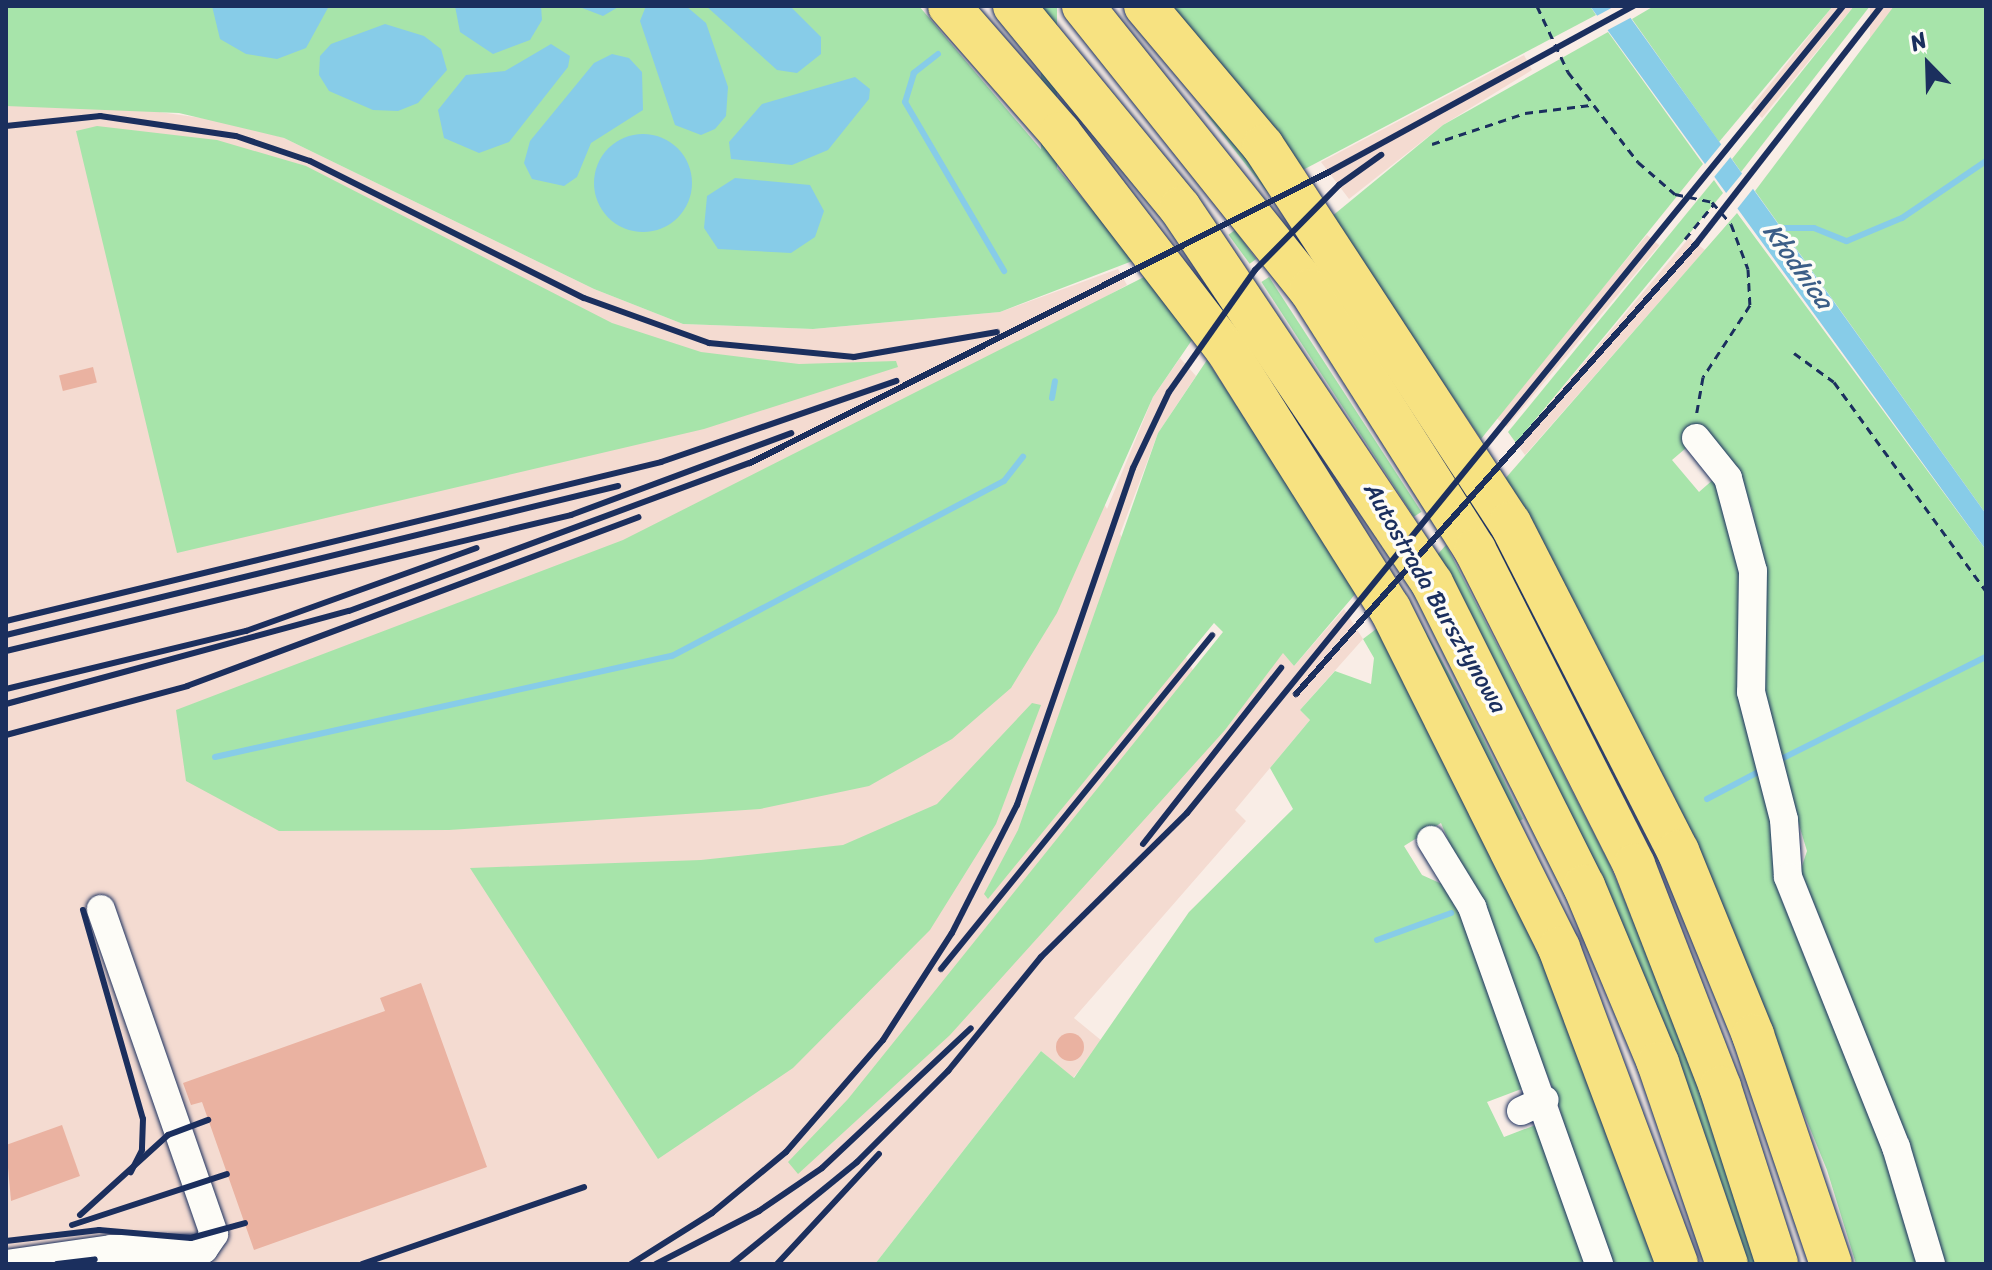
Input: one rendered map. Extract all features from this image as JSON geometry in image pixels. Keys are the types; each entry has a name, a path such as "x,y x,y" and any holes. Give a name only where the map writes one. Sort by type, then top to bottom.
{"highway":[{"path":"949,6 1060,133 1226,349 1390,609 1559,948 1677,1264"},
{"name":"Autostrada Bursztynowa","path":"1014,6 1180,208 1432,583 1584,886 1658,1063 1727,1264"},
{"path":"1083,6 1310,290 1475,550 1634,865 1720,1087 1777,1264"},
{"path":"1145,6 1263,146 1510,523 1678,851 1753,1035 1831,1264"}],"lane":[{"path":"1696,438 1728,478 1753,571 1751,692 1784,820 1788,877 1896,1147 1931,1264"},
{"path":"1431,840 1472,907 1533,1105 1599,1264"},
{"path":"6,1264 111,1249 204,1249 214,1234 101,909"}],"path":[{"path":"1537,6 1591,105 1661,186 1714,204 1731,224 1751,295 1696,394 1696,438"},
{"path":"1432,144 1525,113 1591,105"},
{"path":"1685,239 1714,204"},
{"path":"1794,353 1834,382 1986,591"}],"shaded area":[{"path":"1833,6 1854,6 1762,118 1751,108"},
{"path":"1870,6 1894,6 1894,172 1870,172"},
{"path":"1524,55 1532,70 1443,125 1349,199 1321,162"},
{"path":"103,104 237,123 284,138 594,289 683,324 813,329 1000,312 1118,269 1127,285 1018,345 1107,509 1153,397 1180,358 1196,376 1158,433 1120,534 1225,730 1283,652 1294,666 1344,609 1363,639 1300,710 1310,720 1235,810 1246,821 1074,1018 1102,1041 1073,1078 1041,1051 875,1264 6,1264 6,106"},
{"path":"1647,235 1659,245 1507,427 1495,417"},
{"path":"1689,238 1705,250 1525,455 1516,443"}],"green space":[{"path":"6,6 919,6 1135,260 1000,312 813,329 683,324 594,289 284,138 179,113 6,106"},
{"path":"1041,6 1057,6 1057,281 1041,281"},
{"path":"1167,6 1590,6 1596,15 1301,171"},
{"path":"1654,6 1833,6 1719,142 1632,19"},
{"path":"1854,6 1870,6 1741,172 1732,159"},
{"path":"1894,6 1986,6 1986,514 1755,191"},
{"path":"1608,32 1703,164 1481,439 1331,217 1443,125"},
{"path":"1211,107 1274,188 1268,193 1205,112"},
{"path":"97,126 217,140 306,166 612,323 701,352 799,364 896,361 898,367 704,429 177,553 76,131"},
{"path":"1714,180 1723,193 1516,443 1508,432"},
{"path":"1737,213 1986,550 1986,1264 1941,1264 1927,1200 1799,875 1807,851 1759,694 1765,598 1752,508 1727,466 1700,436 1672,460 1699,492 1715,478 1729,503 1745,572 1742,694 1775,828 1782,889 1906,1197 1923,1264 1856,1264 1827,1170 1672,792 1504,480"},
{"path":"1235,230 1256,259 1250,264 1229,235"},
{"path":"1148,275 1192,340 1153,397 1057,613 1011,688 952,739 869,786 760,809 449,830 279,831 186,781 176,710 623,540"},
{"path":"1269,277 1421,512 1414,517 1261,282"},
{"path":"1207,360 1357,592 1294,666 1283,653 1225,730 950,1035 798,1174 788,1162 848,1099 1223,632 1214,623 988,899 984,894 1018,830 1158,433"},
{"path":"1446,545 1610,865 1689,1056 1760,1264 1748,1264 1678,1061 1599,870 1437,555"},
{"path":"1404,593 1466,704 1523,819 1516,823"},
{"path":"1380,626 1553,984 1656,1264 1607,1264 1555,1094 1441,823 1404,846 1422,875 1453,889 1532,1085 1487,1102 1504,1137 1546,1121 1592,1264 875,1264 1041,1051 1074,1078 1189,912 1293,809 1270,768 1310,720 1300,710 1335,671 1371,684 1374,658 1363,639"},
{"path":"1032,703 1041,705 996,824 930,930 793,1068 658,1159 470,868 701,860 843,845 937,804"}],"water":[{"path":"212,6 329,6 306,48 277,59 246,54 220,39"},
{"path":"455,6 541,6 542,20 530,40 493,54 460,32"},
{"path":"577,6 620,6 603,16"},
{"path":"646,6 686,6 706,23 728,87 726,116 715,129 701,135 675,125 640,21"},
{"path":"706,6 790,6 821,37 821,54 797,73 777,70"},
{"name":"Kłodnica","path":"1590,6 1622,6 1986,514 1986,550"},
{"path":"385,24 424,36 441,49 447,70 418,103 398,111 373,110 329,91 319,75 320,56 331,44"},
{"path":"551,44 570,56 568,67 509,142 479,153 444,138 438,110 466,75 505,71"},
{"path":"612,54 629,58 642,72 643,110 591,143 577,177 564,186 532,179 524,163 530,141 594,63"},
{"path":"855,77 870,89 869,99 828,150 792,165 731,159 729,142 762,104"},
{"path":"643,134 662,138 678,148 688,164 692,183 688,202 678,218 662,228 643,232 624,228 608,218 598,202 594,183 598,164 608,148 624,138"},
{"path":"735,178 810,185 824,211 815,237 791,253 718,249 704,228 707,196"}],"pier":[{"path":"1615,6 1627,6 1634,16 1604,32 1593,18"},
{"path":"1724,141 1733,154 1710,182 1701,169"},
{"path":"1745,170 1756,185 1733,214 1722,198"}],"building":[{"path":"93,367 97,383 63,391 59,375"},
{"path":"421,983 487,1167 254,1250 202,1102 191,1105 183,1083 385,1011 380,998"},
{"path":"1070,1033 1080,1037 1084,1047 1080,1057 1070,1061 1060,1057 1056,1047 1060,1037"},
{"path":"62,1125 80,1176 11,1201 6,1145"}],"waterway":[{"path":"938,54 914,73 905,102 1004,271"},
{"name":"Kłodnica","path":"1774,228 1814,228 1847,241 1902,218 1986,161"},
{"path":"1052,398 1055,381"},
{"path":"215,757 672,656 1004,481 1023,457"},
{"path":"1777,761 1986,657"},
{"path":"1707,799 1764,769"},
{"path":"1377,940 1451,913"}],"railway":[{"path":"6,704 349,611 750,463 1329,172 1634,6"},
{"path":"732,1264 857,1162 948,1071 1041,957 1187,813 1843,6"},
{"path":"1296,694 1696,244 1881,6"},
{"path":"6,126 100,116 236,136 310,161 584,298 709,343 854,357 997,332"},
{"path":"631,1264 712,1213 786,1152 883,1040 952,933 1017,805 1133,468 1169,392 1255,270 1339,185 1381,155"},
{"path":"6,621 661,462 896,381"},
{"path":"6,651 571,515 791,433"},
{"path":"6,635 618,486"},
{"path":"6,735 187,686 638,517"},
{"path":"6,689 246,631 476,548"},
{"path":"941,969 1212,635"},
{"path":"1143,844 1281,668"},
{"path":"83,910 143,1119 142,1150 131,1172"},
{"path":"656,1264 759,1211 822,1168 971,1028"},
{"path":"80,1215 168,1135 208,1120"},
{"path":"777,1264 879,1154"},
{"path":"72,1225 227,1174"},
{"path":"362,1264 584,1187"},
{"path":"6,1241 99,1230 191,1238 245,1223"},
{"path":"57,1264 95,1259"}]}
